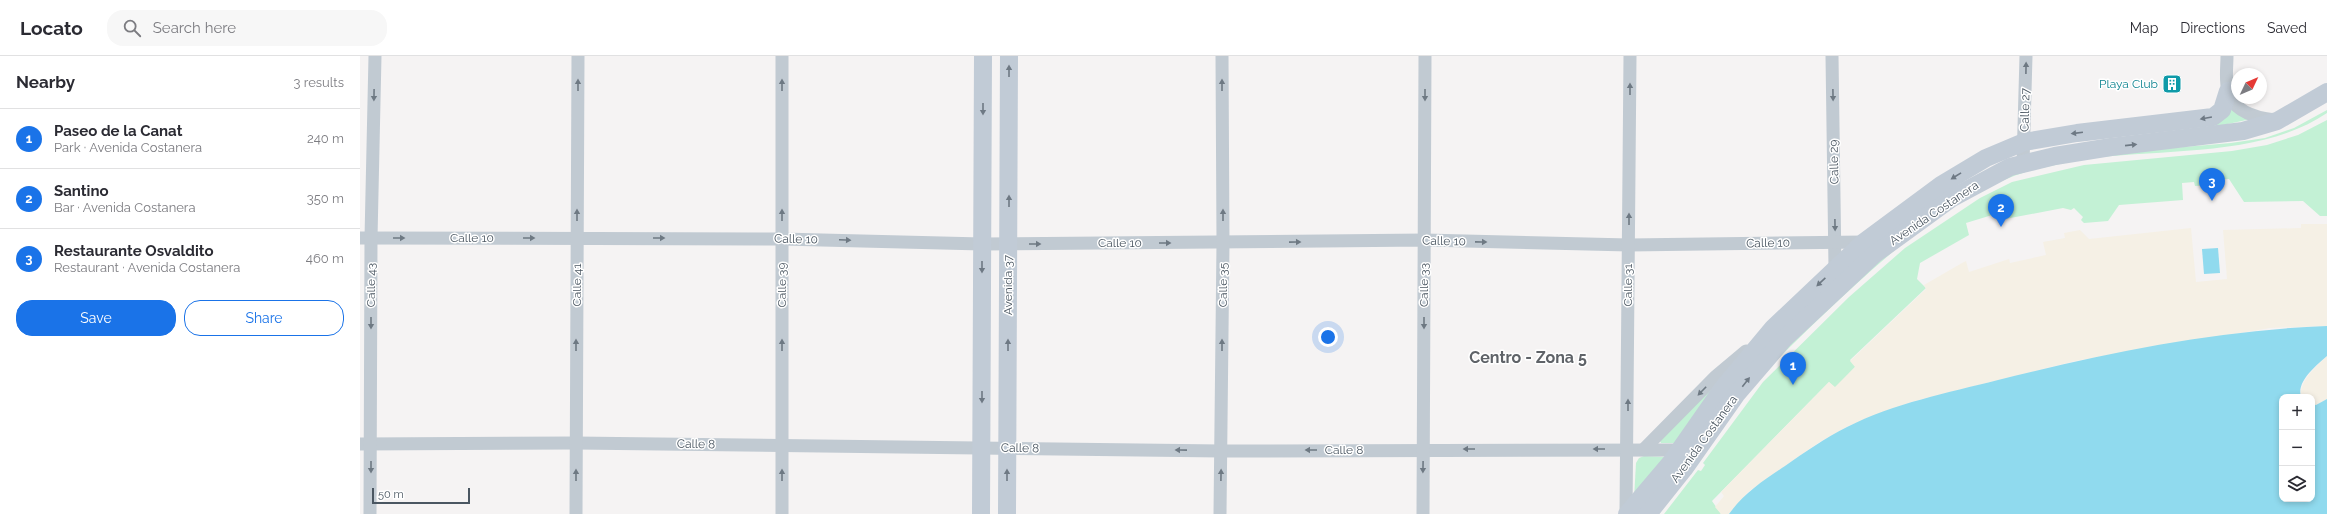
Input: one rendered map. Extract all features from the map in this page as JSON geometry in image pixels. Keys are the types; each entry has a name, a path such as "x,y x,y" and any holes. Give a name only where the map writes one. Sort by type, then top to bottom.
{"main road":[{"path":"981,514 983,56"},
{"name":"Avenida 37","path":"1007,514 1009,56"},
{"name":"Avenida Costanera","path":"1648,514 1762,362 1823,301 1870,248 1947,182 1986,158 2024,142 2077,133 2207,119 2222,110 2228,91"},
{"name":"Avenida Costanera","path":"1626,514 1646,494 1680,450 1723,388 1773,328 1835,268 1995,174 2024,163 2104,148 2225,135 2277,121 2327,92"}],"street":[{"name":"Calle 43","path":"370,514 365,444 365,238 375,56"},
{"name":"Calle 41","path":"576,514 578,56"},
{"name":"Calle 39","path":"782,56 782,514"},
{"name":"Calle 35","path":"1220,514 1223,243 1222,56"},
{"name":"Calle 33","path":"1423,514 1425,56"},
{"name":"Calle 31","path":"1626,514 1628,449 1630,56"},
{"name":"Calle 29","path":"1832,56 1835,268"},
{"name":"Calle 27","path":"2024,163 2026,56"},
{"path":"2227,56 2228,91 2239,108 2246,113 2277,121"},
{"name":"Calle 10","path":"365,238 577,237 782,239 982,244 1425,240 1629,245 1835,242 1870,248"},
{"path":"1644,449 1716,377 1773,328"},
{"name":"Calle 8","path":"365,444 576,443 1221,450 1680,450"}],"green space":[{"path":"2231,109 2251,119 2214,127"},
{"path":"2327,110 2327,113 2301,127 2272,138 2210,149 2080,160 2112,153 2231,143 2265,138 2294,128"},
{"path":"2327,120 2327,216 2320,216 2303,201 2244,202 2229,179 2212,180 2213,185 2195,186 2194,182 2182,183 2183,200 2119,205 2108,221 2084,223 2081,220 2083,217 2074,208 2071,210 2063,208 2005,219 2002,212 1966,223 1969,235 1920,263 1917,279 1926,288 1850,360 1856,366 1835,388 1829,382 1712,501 1721,514 1664,514 1698,470 1701,471 1705,465 1703,463 1763,382 1849,297 1905,248 1980,198 2012,182 2084,165 2232,151 2267,145 2298,135"},
{"path":"2080,160 2032,170 2056,164"},
{"path":"2032,170 2018,174 1983,190 1958,204 1918,232 1957,202 2009,175"},
{"path":"1908,240 1843,296 1758,380 1756,378 1863,274"},
{"path":"1718,382 1675,443 1661,443 1660,441"},
{"path":"1644,456 1666,457 1634,499 1636,463 1639,458"}],"sand":[{"path":"2301,224 2327,224 2327,326 2270,328 2075,361 1911,402 1848,426 1818,443 1748,492 1729,514 1721,514 1715,507 1724,496 1721,492 1829,382 1835,387 1855,367 1850,361 1926,289 1924,285 1966,261 1969,272 2009,259 2010,263 2046,255 2043,242 2065,238 2064,233 2080,230 2089,239 2191,228 2196,282 2227,279 2223,230 2301,228"},
{"path":"2327,356 2327,399 2316,405 2315,394 2300,394 2303,384 2314,369"}],"water":[{"path":"2218,248 2220,273 2204,274 2202,249"},
{"path":"2327,326 2327,356 2304,379 2300,394 2279,394 2279,502 2315,502 2315,405 2327,399 2327,514 1729,514 1735,506 1755,487 1823,440 1847,427 1884,411 1940,394 2120,352 2202,338 2285,328"}],"place":[{"name":"Playa Club","path":"2172,84"},
{"name":"Restaurante Osvaldito","path":"2212,201"},
{"name":"Santino","path":"2001,227"},
{"name":"Paseo de la Canat","path":"1793,385"}],"district":[{"name":"Centro - Zona 5","path":"1528,357"}]}
